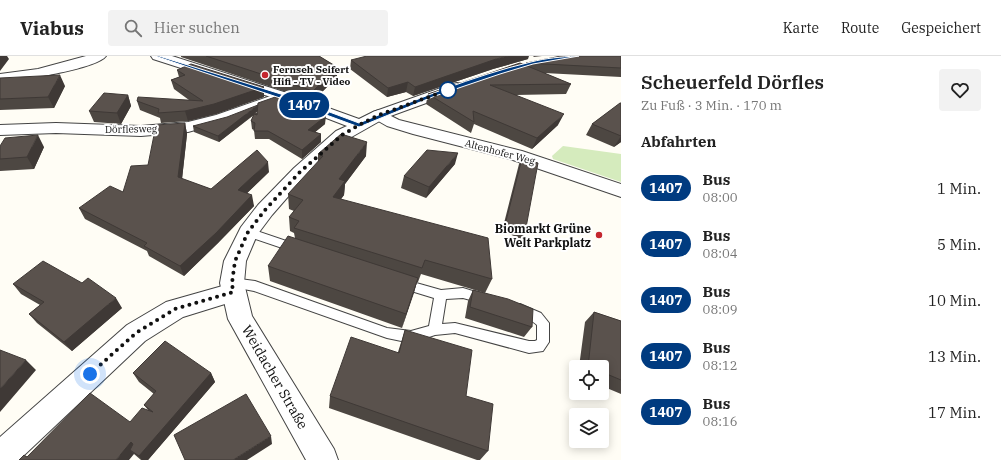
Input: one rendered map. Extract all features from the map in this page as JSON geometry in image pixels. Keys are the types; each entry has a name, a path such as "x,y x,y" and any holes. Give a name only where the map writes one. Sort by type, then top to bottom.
{"street":[{"path":"0,78 26,76 64,68 99,56"},
{"path":"158,56 282,96 359,125"},
{"path":"0,457 136,333 175,309 232,288 235,261 248,232 265,210 300,172 342,135 379,115 469,82"},
{"name":"Dörflesweg","path":"0,130 56,128 141,131 188,127 222,118 282,96"},
{"name":"Altenhofer Weg","path":"379,115 393,122 419,131 516,155 621,191"},
{"name":"Weidacher Straße","path":"232,288 240,318 323,460"}],"lane":[{"path":"248,232 307,253"},
{"path":"388,279 431,293 441,295 463,293 498,303"},
{"path":"232,288 255,286 387,334 411,337 435,330 455,328 529,347 538,347 543,342 543,323 537,317 526,311 512,307"},
{"path":"435,330 441,295"}],"green space":[{"path":"563,146 621,154 621,182 553,159 552,156"}],"building":[{"path":"206,56 319,56 337,67 313,91"},
{"path":"367,56 508,56 415,87 408,82 388,88 351,60"},
{"path":"561,56 621,56 621,68 526,63"},
{"path":"520,63 571,84 490,85 564,114 537,138 473,111 474,122 428,94"},
{"path":"191,64 264,87 214,104 185,111 158,113 159,109 137,101 138,97 203,101 171,80 185,75 177,70"},
{"path":"60,75 48,97 0,99 0,78"},
{"path":"104,93 128,95 117,113 89,111"},
{"path":"281,95 302,103 299,106 326,116 308,130 321,134 302,150 268,131 254,131 255,123 251,121 254,114 257,115 258,103"},
{"path":"620,103 621,136 592,124"},
{"path":"258,105 218,136 193,126 227,117"},
{"path":"185,123 178,177 211,189 257,150 268,162 238,190 252,195 216,233 180,266 144,246 147,243 79,208 110,186 123,192 131,166 148,165 156,125"},
{"path":"341,134 367,142 339,179 345,181 333,197 488,238 492,279 425,260 422,268 294,228 299,221 289,217 303,200 288,194 323,156 318,154"},
{"path":"38,135 27,157 0,159 0,146 5,138"},
{"path":"427,150 458,153 429,187 404,176"},
{"path":"522,158 538,163 525,233 505,225"},
{"path":"288,236 418,278 406,314 268,266"},
{"path":"43,261 82,283 88,278 116,298 64,342 29,314 44,302 13,284"},
{"path":"473,290 508,299 533,309 532,327 470,307"},
{"path":"594,312 621,321 621,380 609,375 609,360 589,360"},
{"path":"405,330 472,350 466,396 493,404 488,451 330,396 351,337 399,353"},
{"path":"165,341 211,373 139,456 130,450 133,444 131,442 116,460 19,460 24,455 27,457 90,393 130,422 142,408 153,412 144,405 156,391 133,373"},
{"path":"0,350 26,360 0,389"},
{"path":"246,394 271,436 233,460 185,460 174,435"}],"bus line":[{"name":"1407","path":"158,56 282,96 359,125 379,115 498,72 533,63 576,56"}],"place":[{"name":"Fernseh Seifert Hifi - TV - Video","path":"265,75"},
{"name":"Biomarkt Grüne Welt Parkplatz","path":"599,235"}],"route":[{"path":"90,374 136,333 175,309 233,292 232,283 235,261 248,232 265,210 300,172 342,135 379,115 448,90"}]}
